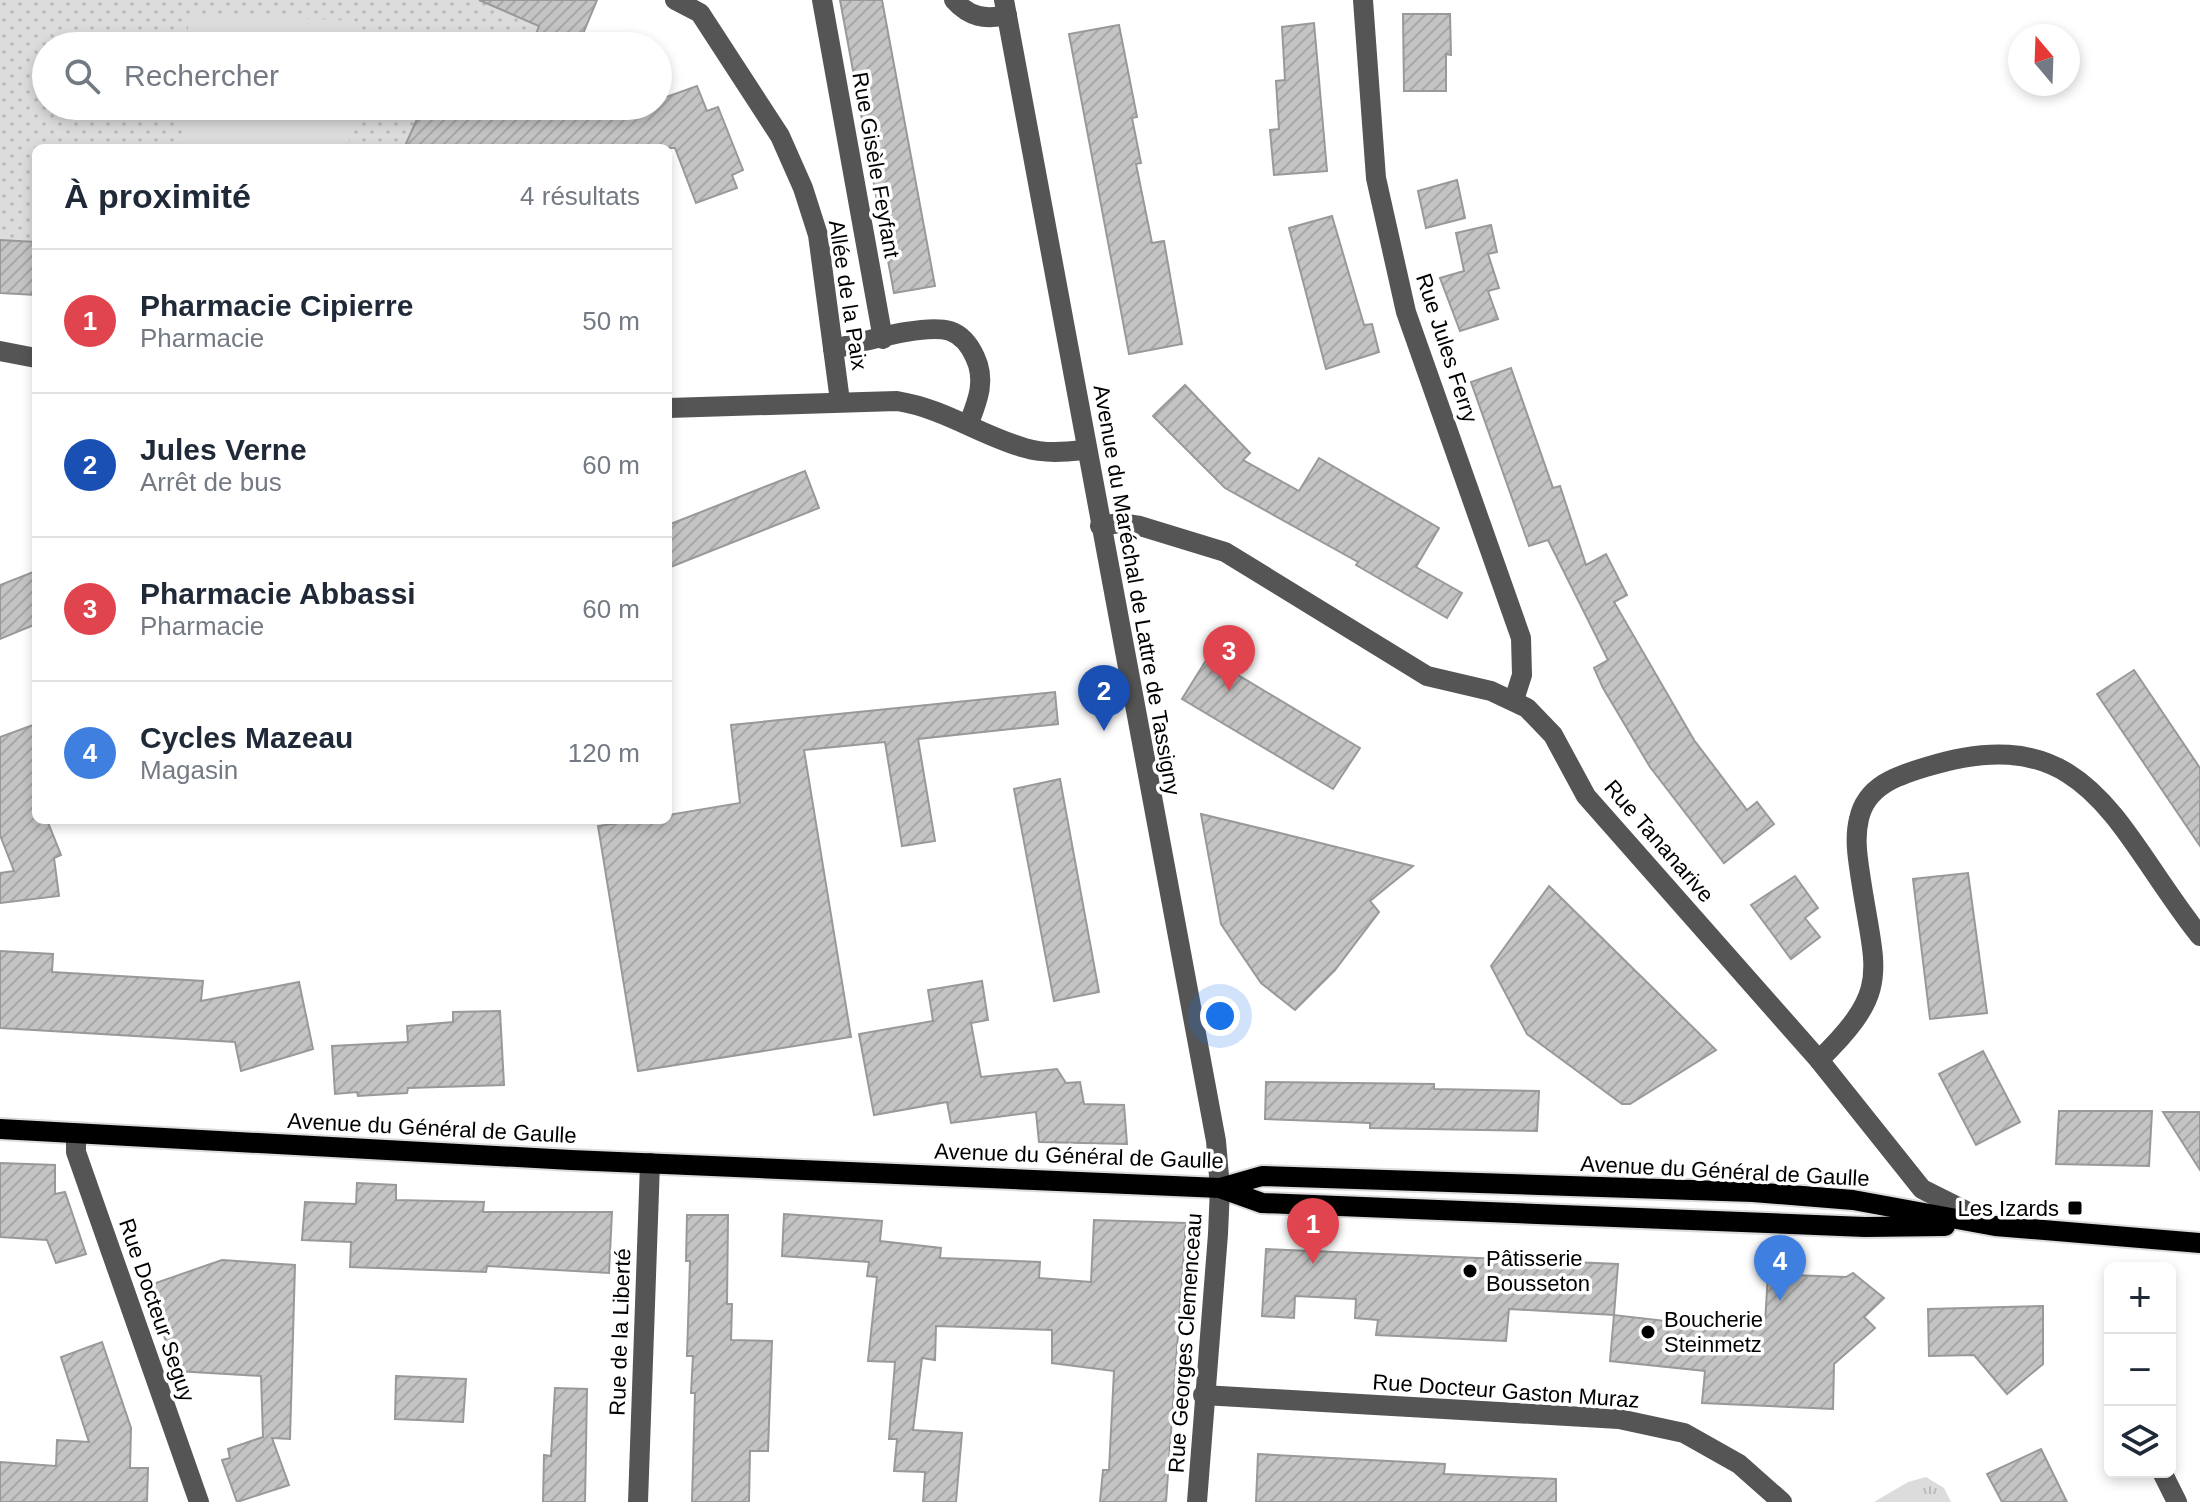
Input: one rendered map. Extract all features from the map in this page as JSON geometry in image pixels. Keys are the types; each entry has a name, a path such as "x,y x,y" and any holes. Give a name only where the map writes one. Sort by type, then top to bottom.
{"main road":[{"name":"Avenue du Général de Gaulle","path":"0,1129 650,1163 1220,1188 1262,1176 1753,1192 1853,1200 1995,1226 2200,1243"},
{"path":"1220,1188 1262,1203 1865,1227 1995,1226"}],"street":[{"name":"Allée de la Paix","path":"675,0 700,13 780,136 803,188 818,235 840,401"},
{"name":"Rue Gisèle Feyfant","path":"822,0 883,339"},
{"path":"954,0 976,16 990,19 1006,8"},
{"name":"Rue Jules Ferry","path":"1363,0 1376,178 1406,312 1521,638 1522,675 1514,700"},
{"name":"Avenue du Maréchal de Lattre de Tassigny","path":"1006,8 1216,1141 1220,1188"},
{"path":"833,349 928,330 949,331 963,338 980,368 982,386 969,423"},
{"path":"0,351 32,357"},
{"path":"672,408 840,401 908,402 930,406 1024,448 1047,453 1086,450"},
{"name":"Rue Tananarive","path":"1100,526 1120,523 1140,526 1225,552 1427,676 1514,700 1539,719 1564,752 1586,796 1819,1060 1922,1189 1995,1226"},
{"path":"1819,1060 1843,1037 1871,997 1875,974 1857,830 1865,803 1875,788 1956,758 2016,753 2053,763 2084,784 2105,807 2200,936"},
{"name":"Rue Docteur Seguy","path":"76,1134 76,1152 199,1502"},
{"name":"Rue de la Liberté","path":"638,1502 650,1163"},
{"name":"Rue Georges Clemenceau","path":"1197,1502 1220,1188"},
{"name":"Rue Docteur Gaston Muraz","path":"1203,1395 1619,1419 1684,1433 1739,1464 1782,1502"},
{"path":"2165,1478 2177,1502"}],"green space":[{"path":"0,0 478,0 539,26 537,32 32,32 32,120 417,120 406,144 32,144 32,242 0,240"},
{"path":"189,13 356,21 356,32 188,32"},
{"path":"182,120 350,120 349,144 181,144"},
{"path":"1926,1477 1944,1488 1951,1502 1874,1502 1908,1482"}],"building":[{"path":"479,0 597,0 584,32 537,32 539,26"},
{"path":"840,0 882,0 935,286 894,293"},
{"path":"1403,14 1450,14 1451,55 1446,54 1446,91 1404,91"},
{"path":"1314,23 1327,171 1274,175 1270,130 1279,129 1276,81 1285,80 1282,27"},
{"path":"1119,25 1137,117 1132,118 1141,163 1136,164 1152,243 1164,241 1182,344 1129,354 1069,34"},
{"path":"697,86 707,111 718,107 743,170 732,175 737,188 696,203 672,144 406,144 417,120 672,120 672,95"},
{"path":"1457,180 1465,218 1426,228 1418,191"},
{"path":"1332,216 1364,325 1372,324 1379,352 1326,369 1289,228"},
{"path":"1491,225 1497,252 1488,254 1499,288 1488,291 1498,319 1460,331 1440,278 1464,271 1456,233"},
{"path":"0,240 32,242 32,295 0,293"},
{"path":"1511,368 1553,488 1560,486 1586,565 1606,554 1627,595 1614,602 1694,740 1747,810 1757,802 1774,824 1724,863 1650,767 1603,688 1594,668 1608,660 1548,540 1529,546 1471,382"},
{"path":"1185,385 1250,453 1243,460 1299,491 1319,458 1439,528 1416,567 1462,593 1447,618 1356,565 1358,562 1225,488 1153,416"},
{"path":"805,471 819,508 672,566 672,523"},
{"path":"32,573 32,626 0,639 0,585"},
{"path":"1208,657 1360,748 1333,789 1182,699"},
{"path":"2134,670 2200,768 2200,846 2097,694"},
{"path":"1055,692 1058,724 918,739 935,841 902,846 885,742 804,750 851,1037 638,1071 598,826 672,824 672,814 740,803 731,725"},
{"path":"32,725 32,824 49,824 61,855 54,858 59,896 0,903 0,873 14,871 0,835 0,737"},
{"path":"1060,779 1099,992 1054,1001 1014,789"},
{"path":"1201,814 1413,866 1370,901 1379,912 1335,970 1295,1010 1261,983 1221,924"},
{"path":"1968,873 1987,1013 1930,1019 1913,879"},
{"path":"1795,876 1818,908 1805,918 1820,937 1791,959 1751,905"},
{"path":"1549,886 1716,1050 1630,1104 1622,1104 1527,1034 1491,966"},
{"path":"0,951 53,954 52,972 203,981 201,1001 299,982 313,1049 241,1071 235,1042 0,1028"},
{"path":"982,981 988,1020 971,1023 981,1077 1057,1069 1066,1083 1080,1082 1084,1104 1124,1105 1127,1144 1039,1142 1036,1112 951,1123 947,1102 874,1115 859,1034 933,1021 928,990"},
{"path":"500,1011 504,1085 408,1088 407,1093 358,1096 357,1092 335,1094 332,1046 408,1042 407,1026 453,1022 453,1012"},
{"path":"1983,1051 2020,1122 1976,1145 1939,1074"},
{"path":"1266,1082 1434,1084 1434,1089 1539,1091 1537,1131 1370,1128 1370,1123 1265,1119"},
{"path":"2059,1111 2152,1111 2149,1166 2056,1164"},
{"path":"2163,1112 2200,1112 2200,1170"},
{"path":"0,1163 55,1165 55,1194 65,1192 86,1254 56,1263 47,1240 0,1237"},
{"path":"357,1183 396,1185 396,1200 484,1202 483,1212 612,1212 609,1273 487,1266 486,1272 350,1267 351,1242 302,1240 305,1202 356,1204"},
{"path":"784,1214 882,1221 880,1241 941,1248 940,1258 1040,1262 1039,1278 1091,1282 1094,1220 1186,1223 1166,1502 1100,1502 1103,1470 1109,1470 1114,1371 1052,1363 1052,1330 936,1326 935,1360 922,1358 913,1430 962,1433 956,1502 923,1502 925,1472 894,1471 897,1439 889,1439 895,1362 868,1361 877,1277 867,1276 869,1262 782,1256"},
{"path":"687,1215 728,1215 727,1304 732,1304 731,1340 772,1341 768,1451 750,1451 749,1502 692,1502 695,1393 691,1393 693,1356 687,1356 690,1261 686,1261"},
{"path":"1266,1249 1618,1264 1614,1315 1509,1309 1506,1341 1376,1335 1378,1320 1355,1318 1356,1299 1295,1296 1294,1318 1262,1316"},
{"path":"222,1260 295,1265 290,1439 272,1438 289,1485 237,1502 222,1460 230,1458 228,1449 263,1437 261,1376 176,1371 147,1286"},
{"path":"1853,1273 1884,1298 1864,1317 1875,1328 1834,1364 1833,1409 1702,1403 1705,1371 1610,1361 1614,1315 1709,1326 1709,1319 1765,1323 1768,1274 1846,1277"},
{"path":"2043,1306 2043,1364 2007,1394 1974,1355 1929,1356 1928,1309"},
{"path":"102,1342 131,1428 130,1468 148,1468 147,1502 0,1502 0,1462 56,1466 57,1440 89,1442 61,1357"},
{"path":"396,1376 466,1379 463,1422 395,1419"},
{"path":"555,1388 587,1389 585,1502 543,1502 544,1455 551,1456"},
{"path":"2041,1449 2067,1502 2002,1502 1987,1474"},
{"path":"1258,1454 1445,1464 1444,1474 1556,1479 1556,1502 1256,1502"}],"place":[{"name":"Pharmacie Abbassi","path":"1229,691"},
{"name":"Jules Verne","path":"1104,731"},
{"name":"Les Izards","path":"2075,1208"},
{"name":"Pharmacie Cipierre","path":"1313,1264"},
{"name":"Pâtisserie Bousseton","path":"1470,1271"},
{"name":"Cycles Mazeau","path":"1780,1301"},
{"name":"Boucherie Steinmetz","path":"1648,1332"}]}
